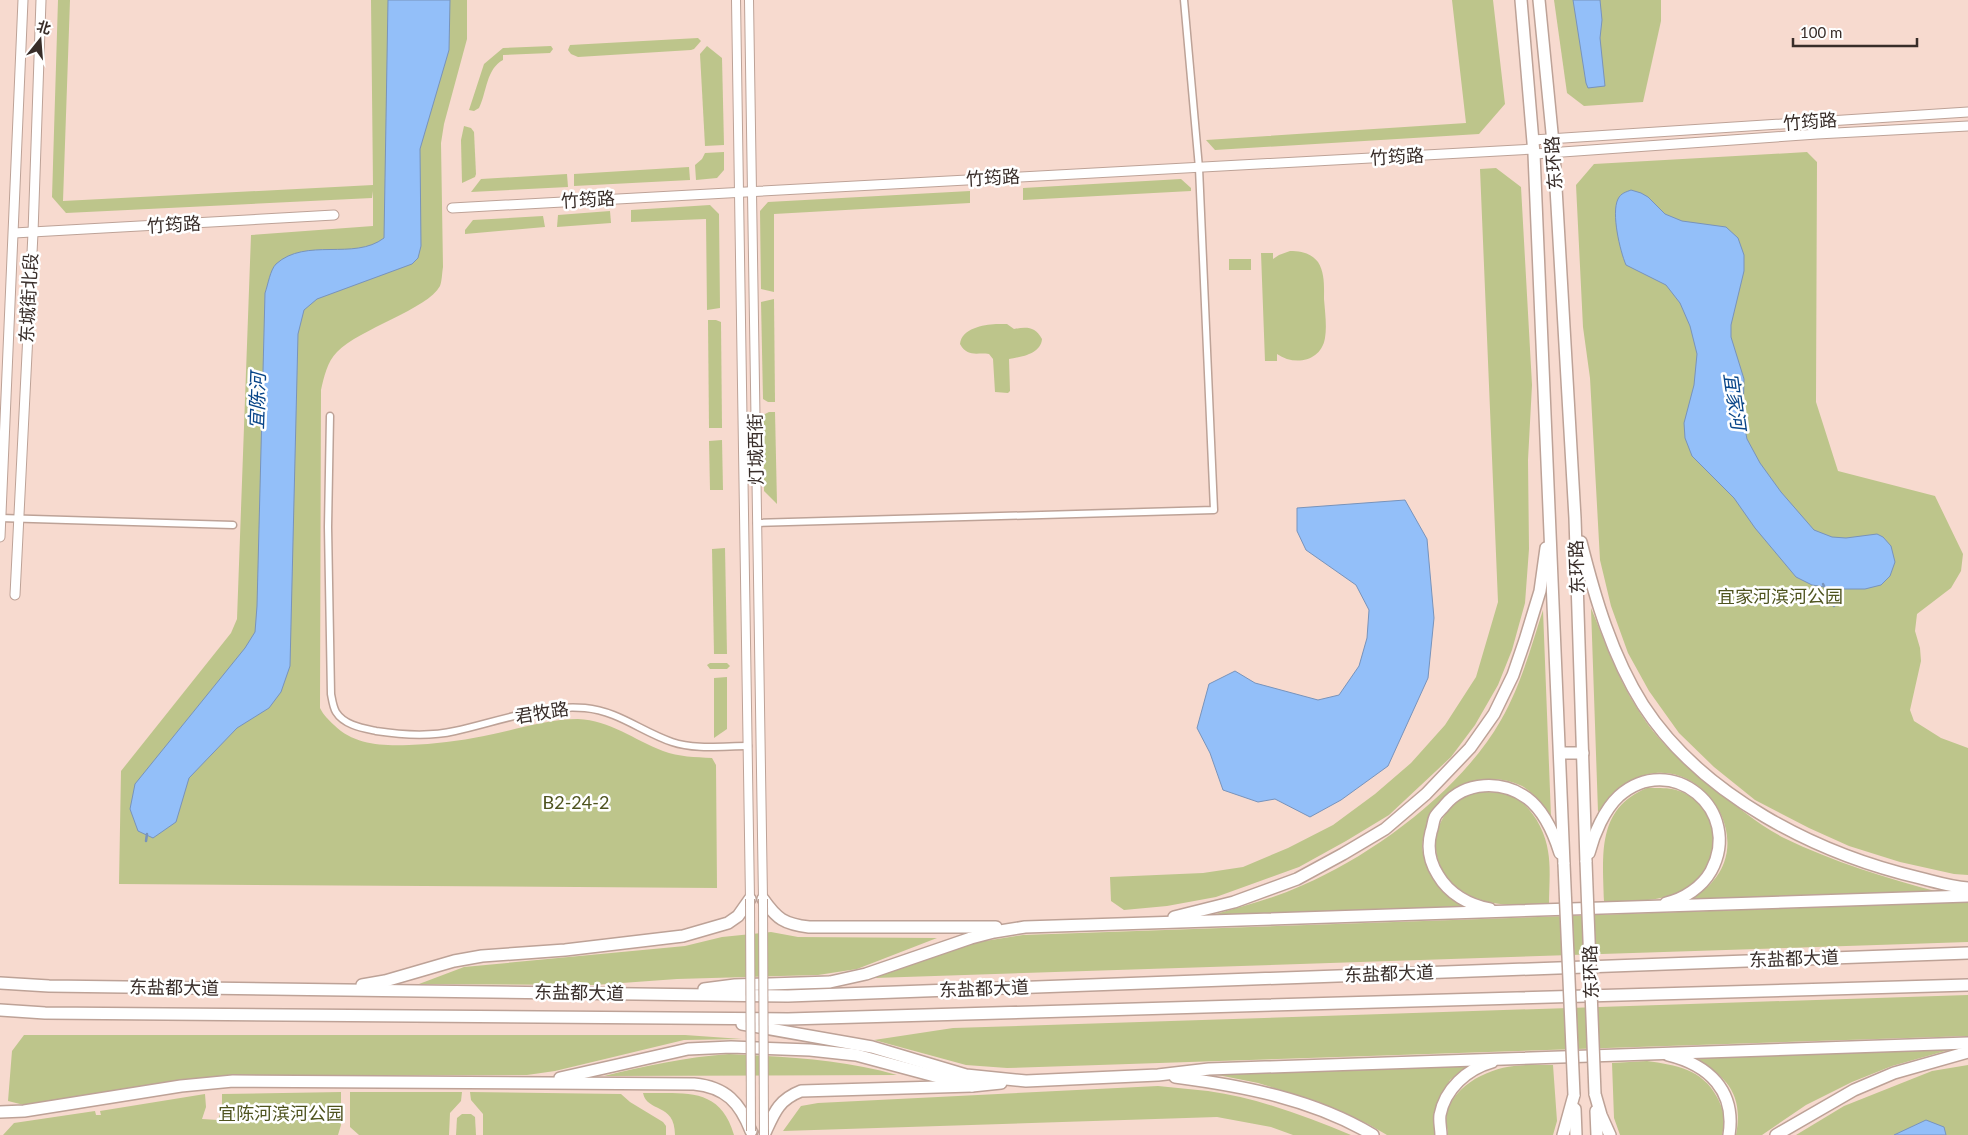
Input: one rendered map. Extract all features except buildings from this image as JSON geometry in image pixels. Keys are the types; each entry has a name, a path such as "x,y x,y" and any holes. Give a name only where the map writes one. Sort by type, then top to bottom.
{"highway":[{"name":"东环路","path":"1521,0 1534,148 1576,1135"},
{"name":"东环路","path":"1539,0 1554,153 1575,518 1597,1135"},
{"path":"1575,518 1592,586 1624,672 1643,706 1677,748 1704,773 1738,799 1797,835 1868,864 1900,874 1968,888"},
{"path":"1153,922 1234,902 1297,879 1385,829 1426,794 1470,748 1494,714 1513,675 1540,591 1550,519"},
{"path":"1560,753 1583,753"},
{"path":"1586,862 1597,831 1618,797 1636,785 1652,780 1673,781 1691,789 1708,804 1718,822 1720,842 1717,860 1705,881 1689,894 1671,902 1646,907"},
{"path":"1506,912 1479,907 1460,898 1444,885 1433,868 1428,852 1430,836 1436,816 1449,800 1463,790 1497,785 1528,798 1551,830 1564,864"},
{"path":"763,899 774,915 792,925 808,927 1025,927 1968,896"},
{"path":"328,990 385,981 446,963 482,956 564,950 683,936 728,923 738,916 750,899"},
{"path":"670,994 734,985 830,982 866,974 971,938 1025,927"},
{"name":"东盐都大道","path":"0,983 49,986 788,996 1968,953"},
{"name":"东盐都大道","path":"0,1010 54,1013 798,1019 1968,984"},
{"path":"708,1018 872,1047 966,1075 1026,1081"},
{"path":"764,1135 775,1110 787,1096 801,1091 972,1086 1026,1081 1158,1075 1209,1068 1968,1043"},
{"path":"539,1082 688,1048 731,1047 810,1050 856,1055 972,1086"},
{"path":"1657,1052 1690,1063 1704,1070 1717,1082 1727,1098 1731,1117 1729,1135"},
{"path":"1776,1135 1854,1090 1894,1073 1968,1052"},
{"path":"1441,1135 1440,1117 1444,1102 1454,1086 1470,1072 1486,1064 1509,1058"},
{"path":"1158,1075 1256,1090 1316,1108 1373,1135"},
{"path":"0,1112 31,1110 181,1086 225,1081 539,1082 707,1085 735,1101 752,1133"},
{"path":"1595,1094 1601,1115 1610,1135"},
{"path":"1562,1135 1574,1095"}],"main road":[{"name":"东城街北段","path":"0,537 23,0"},
{"name":"东城街北段","path":"15,595 33,233 41,0"},
{"name":"竹筠路","path":"1534,148 1552,138 1968,112"},
{"name":"竹筠路","path":"452,208 1534,148 1554,153 1817,134 1968,126"},
{"name":"竹筠路","path":"14,234 334,215"}],"street":[{"name":"灯城西街","path":"736,0 752,1133"},
{"name":"灯城西街","path":"749,0 763,899 764,1135"},
{"path":"757,522 1214,510 1199,168 1184,0"},
{"name":"君牧路","path":"330,416 330,694 336,712 353,725 408,735 434,734 548,710 582,707 615,714 650,734 675,743 700,746 748,746"},
{"path":"0,518 233,525"}],"green space":[{"name":"B2-24-2","path":"58,0 70,0 63,201 373,185 371,0 467,0 467,39 444,124 441,143 443,267 440,286 422,303 361,335 337,352 328,365 321,390 320,708 326,717 342,732 350,737 369,743 409,745 446,742 543,723 578,719 601,723 669,753 712,758 716,765 717,888 119,884 121,771 231,633 237,619 251,235 373,226 373,191 372,198 66,213 52,197"},
{"path":"1452,0 1493,0 1505,104 1479,134 1215,150 1206,140 1466,123"},
{"path":"1554,0 1661,0 1661,21 1643,102 1584,106 1567,93"},
{"path":"698,38 701,41 691,50 578,57 571,54 568,50 570,45"},
{"path":"551,46 553,49 550,53 503,55 503,60 497,64 490,75 479,108 474,111 469,110 484,64 503,48"},
{"path":"707,46 722,58 724,145 705,146 700,54"},
{"path":"464,126 471,128 474,132 476,174 475,177 462,183 461,140"},
{"path":"724,152 724,170 717,178 696,180 695,165 702,159 705,153"},
{"name":"宜家河滨河公园","path":"1807,152 1817,162 1816,402 1838,471 1935,496 1963,554 1961,571 1951,588 1917,614 1915,631 1920,648 1921,661 1910,710 1914,721 1941,738 1968,748 1968,875 1954,874 1900,862 1849,846 1755,800 1714,767 1679,733 1649,691 1628,653 1611,606 1600,560 1590,378 1583,327 1576,185 1594,164"},
{"path":"689,167 690,180 574,186 574,174"},
{"path":"1496,168 1521,187 1532,385 1528,460 1529,549 1525,603 1512,650 1498,685 1475,725 1451,757 1389,815 1346,841 1299,867 1216,897 1167,906 1124,910 1111,901 1110,877 1203,873 1243,867 1288,848 1333,825 1375,794 1411,763 1445,725 1476,677 1498,602 1480,169"},
{"path":"567,174 568,187 471,192 481,179"},
{"path":"1181,179 1191,188 1191,191 1023,200 1023,188"},
{"path":"970,191 970,203 774,214 774,292 761,289 760,211 768,202"},
{"path":"710,205 719,214 720,308 707,310 706,219 631,222 631,210"},
{"path":"610,211 611,223 557,227 558,215"},
{"path":"543,216 545,227 465,234 465,230 473,220"},
{"path":"1290,251 1309,255 1320,266 1324,285 1325,338 1318,352 1306,360 1291,360 1277,354 1277,361 1265,361 1261,253 1273,253 1273,259"},
{"path":"1229,259 1251,259 1251,270 1229,270"},
{"path":"774,299 775,402 768,402 763,399 761,302"},
{"path":"708,320 721,322 722,428 709,428"},
{"path":"1007,324 1014,329 1030,328 1042,339 1038,348 1030,354 1009,359 1010,391 1008,393 995,392 993,359 989,354 970,353 960,344 965,334 974,328"},
{"path":"775,412 777,504 764,491 763,415"},
{"path":"722,440 723,490 710,490 709,441"},
{"path":"725,548 727,654 714,654 712,549"},
{"path":"1591,608 1617,672 1645,720 1671,751 1702,779 1756,821 1784,838 1860,869 1939,892 1689,900 1711,884 1725,861 1727,839 1723,818 1711,799 1696,784 1676,775 1655,773 1627,784 1598,812"},
{"path":"1543,610 1551,817 1531,792 1522,786 1508,781 1479,780 1453,792 1442,801 1427,826 1422,849 1428,870 1438,885 1465,908 1209,916 1280,894 1331,872 1387,837 1440,794 1464,771 1484,746 1501,720 1520,680"},
{"path":"710,663 727,663 730,666 727,669 710,669 707,665"},
{"path":"727,677 727,729 714,738 714,678"},
{"path":"1647,788 1678,790 1695,800 1705,810 1714,836 1713,850 1709,863 1690,886 1670,896 1648,900 1604,901 1604,851 1606,835 1611,821 1619,808 1630,797"},
{"path":"1476,792 1507,794 1522,803 1535,817 1540,825 1548,851 1550,871 1549,905 1493,903 1462,891 1449,880 1440,866 1436,852 1436,837 1441,823 1449,810 1461,799"},
{"path":"1968,902 1968,942 874,978 972,943 1023,935"},
{"path":"771,932 798,937 937,938 857,969 818,975 677,979 594,985 419,984 464,967 685,946 722,937"},
{"path":"1968,995 1968,1036 1007,1068 966,1065 874,1040 953,1028"},
{"path":"24,1035 685,1035 742,1039 684,1040 555,1071 527,1075 219,1076 24,1105 8,1101 12,1051"},
{"path":"1956,1048 1892,1066 1852,1082 1806,1105 1762,1135 1736,1135 1738,1120 1735,1097 1723,1079 1694,1057"},
{"path":"729,1054 835,1062 897,1075 604,1076 666,1062"},
{"path":"1647,1061 1668,1064 1687,1070 1704,1080 1717,1097 1721,1106 1724,1116 1722,1135 1620,1135 1614,1118 1612,1063"},
{"path":"1470,1065 1450,1080 1439,1100 1433,1117 1436,1135 1387,1135 1368,1124 1319,1102 1258,1083 1213,1074"},
{"path":"1524,1065 1553,1065 1557,1121 1553,1135 1448,1135 1446,1120 1448,1109 1454,1098 1470,1082 1492,1071 1503,1068"},
{"path":"1968,1065 1968,1135 1796,1135 1844,1106 1932,1071"},
{"path":"1158,1086 1208,1091 1245,1098 1299,1115 1351,1135 1293,1135 1271,1127 1217,1117 783,1131 801,1106 818,1103"},
{"name":"宜陈河滨河公园","path":"341,1092 341,1125 338,1135 3,1135 14,1123 95,1111 96,1115 101,1115 100,1111 205,1094 206,1107 202,1119 218,1120 222,1108 222,1094"},
{"path":"350,1092 462,1092 461,1101 450,1113 449,1135 359,1135 350,1127"},
{"path":"470,1092 621,1094 630,1102 663,1122 666,1126 666,1135 483,1135 483,1114 471,1100"},
{"path":"643,1093 686,1094 710,1100 720,1108 728,1119 734,1135 675,1135 671,1117 650,1103"},
{"path":"462,1114 471,1114 475,1117 476,1135 456,1135 457,1118"}],"water":[{"path":"388,0 450,0 449,50 420,149 421,246 418,258 412,264 317,299 304,310 298,334 290,666 281,692 269,708 237,728 189,778 176,822 153,838 138,831 130,809 135,784 245,648 255,632 265,293 271,274 276,264 288,256 315,250 359,248 372,245 384,238"},
{"path":"1573,0 1600,0 1602,20 1600,38 1605,86 1588,88 1586,83"},
{"path":"1631,190 1648,197 1665,214 1682,221 1726,227 1738,238 1744,255 1744,271 1731,325 1731,337 1744,379 1743,419 1747,439 1760,463 1781,492 1814,530 1832,537 1846,538 1877,534 1883,537 1891,546 1895,562 1890,576 1881,585 1865,589 1840,589 1812,585 1796,577 1755,528 1734,498 1692,456 1685,438 1684,423 1694,385 1697,354 1690,326 1680,303 1666,285 1626,265 1619,242 1615,213 1619,197"},
{"path":"1405,500 1427,539 1434,618 1428,678 1388,766 1341,800 1310,817 1275,799 1258,802 1223,790 1210,753 1197,728 1209,684 1235,671 1255,683 1318,700 1339,695 1359,666 1367,638 1369,610 1356,585 1306,550 1297,531 1297,508"},
{"path":"1926,1120 1944,1127 1946,1135 1894,1135"}],"waterway":[{"name":"宜家河","path":"1823,584 1834,606"},
{"name":"宜陈河","path":"146,841 147,834"}]}
